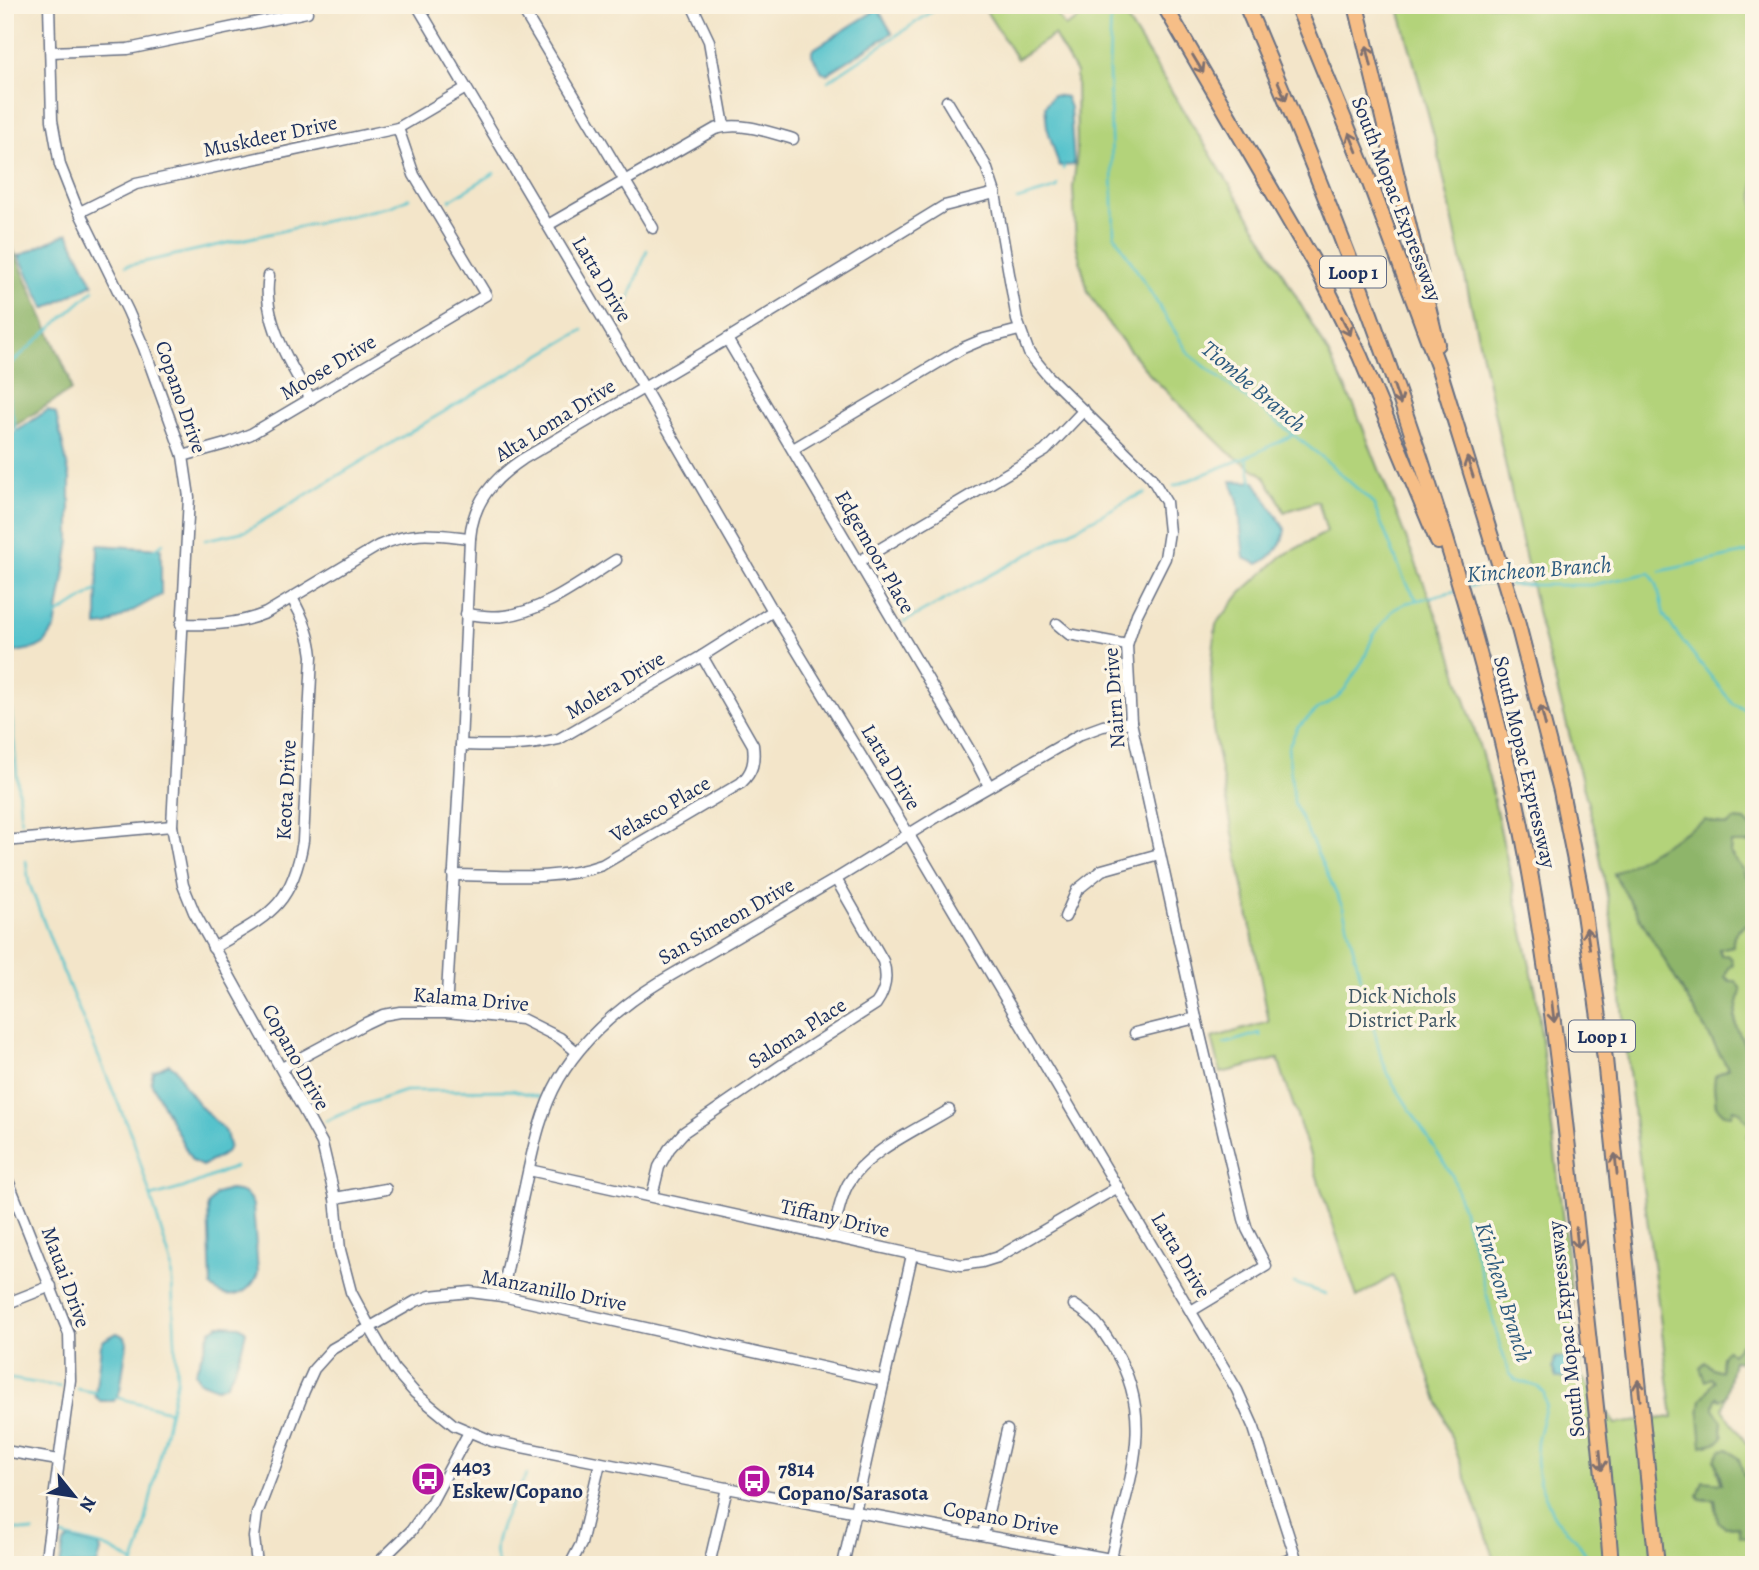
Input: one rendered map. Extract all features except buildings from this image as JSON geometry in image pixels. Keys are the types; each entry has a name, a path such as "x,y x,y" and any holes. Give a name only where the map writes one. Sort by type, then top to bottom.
{"highway":[{"path":"1164,5 1317,268 1383,406 1441,542"},
{"name":"South Mopac Expressway","path":"1246,5 1295,122 1374,326 1441,542 1453,565 1515,800 1535,896 1549,984 1611,1565"},
{"name":"South Mopac Expressway","path":"1297,5 1367,175 1438,366 1517,621 1561,791 1595,978 1657,1565"},
{"path":"1356,5 1436,340 1438,366"}],"street":[{"name":"Copano Drive","path":"48,5 52,134 60,165 128,311 183,456 189,497 172,826 183,885 213,948 282,1068 321,1143 335,1198 340,1250 351,1292 394,1369 437,1413 469,1432 492,1441 727,1488 1143,1565"},
{"path":"51,52 142,47 307,12 307,5"},
{"name":"Latta Drive","path":"417,5 773,611 909,835 1237,1390 1254,1428 1297,1561"},
{"path":"520,5 653,228"},
{"path":"692,5 709,41 724,126"},
{"name":"Muskdeer Drive","path":"80,212 136,184 398,128 466,88"},
{"name":"Nairn Drive","path":"947,101 986,166 995,193 1019,330 1029,353 1151,477 1166,502 1169,532 1165,558 1137,614 1126,645 1131,722 1196,1018 1247,1229 1266,1266 1191,1311"},
{"path":"548,225 710,131 724,126 763,130 793,139"},
{"name":"Moose Drive","path":"183,456 241,439 486,295 414,175 398,128"},
{"name":"Alta Loma Drive","path":"446,1012 471,524 484,493 506,470 944,206 995,193"},
{"path":"269,276 267,303 286,356 311,399"},
{"path":"793,449 963,348 984,339 1019,330"},
{"name":"Edgemoor Place","path":"727,339 989,786"},
{"path":"858,562 1045,451 1084,410"},
{"path":"181,624 223,625 246,621 266,613 378,546 395,539 413,534 470,538"},
{"path":"466,614 503,616 530,609 559,596 616,560"},
{"name":"Keota Drive","path":"213,948 263,919 291,886 299,869 303,841 312,656 304,619 292,598"},
{"name":"Molera Drive","path":"461,745 510,746 559,739 702,656 773,611"},
{"path":"1057,624 1069,634 1126,645"},
{"name":"Velasco Place","path":"453,875 542,876 569,875 584,871 602,865 741,783 753,767 753,745 702,656"},
{"name":"San Simeon Drive","path":"502,1296 537,1133 548,1100 577,1052 605,1024 642,993 989,786 1081,734 1103,726 1131,722"},
{"path":"5,841 172,826"},
{"path":"1065,917 1077,890 1102,870 1159,854"},
{"name":"Saloma Place","path":"652,1196 659,1167 669,1149 684,1132 876,1004 882,995 887,971 836,879"},
{"name":"Kalama Drive","path":"282,1068 346,1032 383,1015 400,1012 446,1012 522,1019 560,1038 577,1052"},
{"path":"1135,1034 1196,1018"},
{"path":"832,1237 841,1201 861,1167 949,1110"},
{"name":"Tiffany Drive","path":"529,1170 961,1265 998,1257 1118,1187"},
{"name":"Mauai Drive","path":"5,1173 69,1334 71,1363 45,1565"},
{"path":"335,1198 386,1189"},
{"path":"843,1565 912,1255"},
{"path":"8,1303 51,1286"},
{"name":"Manzanillo Drive","path":"257,1565 254,1537 257,1514 314,1369 332,1349 369,1326 430,1296 470,1292 502,1296 884,1381"},
{"path":"1074,1305 1097,1322 1122,1362 1131,1382 1137,1412 1136,1446 1111,1558"},
{"path":"983,1534 1007,1430"},
{"path":"376,1565 411,1531 431,1503 469,1432"},
{"path":"5,1451 58,1460"},
{"path":"570,1565 581,1544 600,1463"},
{"path":"709,1565 727,1488"},
{"path":"1274,1565 1297,1561"}],"green space":[{"name":"Dick Nichols District Park","path":"982,5 1051,5 1065,27 1102,5 1118,5 1259,232 1325,347 1355,408 1450,650 1489,778 1536,992 1579,1357 1555,1358 1553,1368 1556,1378 1581,1376 1616,1424 1673,1417 1635,1126 1614,935 1596,834 1540,625 1437,147 1398,5 1754,5 1754,830 1735,820 1726,826 1717,823 1614,874 1728,1068 1714,1086 1716,1106 1740,1111 1753,1126 1747,1137 1754,1143 1754,1330 1751,1337 1731,1354 1727,1350 1722,1356 1721,1371 1712,1368 1712,1378 1715,1381 1701,1400 1721,1431 1722,1421 1715,1412 1714,1404 1717,1397 1720,1400 1726,1396 1723,1409 1754,1455 1754,1475 1748,1477 1741,1470 1717,1470 1722,1484 1706,1500 1715,1500 1718,1522 1725,1527 1738,1526 1748,1539 1754,1539 1754,1565 1497,1565 1393,1276 1357,1297 1278,1059 1221,1073 1212,1038 1269,1022 1213,729 1211,670 1216,625 1241,593 1282,556 1327,532 1318,501 1284,512 1263,475 1228,452 1150,375 1110,326 1088,292 1076,244 1073,188 1077,154 1076,73 1054,35 1017,59"},
{"path":"5,231 69,377 71,390 5,432"},
{"path":"1705,820 1726,826 1735,820 1745,821 1754,830 1754,839 1749,843 1731,843 1730,853 1745,876 1754,881 1754,920 1736,933 1733,946 1719,949 1721,956 1728,955 1732,959 1733,964 1728,968 1725,977 1736,981 1741,990 1735,1017 1736,1026 1754,1068 1754,1143 1747,1137 1753,1126 1743,1118 1740,1111 1733,1109 1731,1115 1724,1114 1716,1106 1715,1076 1728,1068 1614,874"},
{"path":"1754,839 1754,881 1744,876 1743,870 1730,853 1731,843 1749,843"},
{"path":"1754,920 1754,1068 1736,1026 1735,1016 1741,990 1725,977 1728,968 1719,949 1733,946 1736,933"},
{"path":"1754,1330 1754,1346 1739,1362 1733,1361 1726,1396 1720,1400 1717,1397 1715,1401 1715,1410 1722,1421 1723,1436 1719,1442 1702,1446 1699,1415 1701,1400 1715,1381 1712,1378 1705,1381 1700,1368 1705,1362 1721,1371 1722,1356 1727,1349 1732,1354 1751,1337"},
{"path":"1728,1449 1739,1459 1744,1475 1754,1475 1754,1511 1745,1509 1749,1516 1754,1515 1754,1539 1740,1536 1738,1526 1725,1527 1718,1522 1715,1500 1700,1499 1698,1495 1703,1481 1722,1483 1715,1459 1721,1450"}],"water":[{"path":"878,9 892,33 827,74 822,72 812,50"},
{"path":"1053,95 1066,97 1070,108 1074,165 1059,166 1047,127 1045,106"},
{"path":"68,233 93,284 45,309 19,256"},
{"path":"48,410 56,414 70,478 70,541 55,628 45,643 36,648 5,654 5,439"},
{"path":"1231,481 1255,482 1285,529 1277,550 1258,564 1244,558 1238,501"},
{"path":"98,545 161,549 161,595 107,625 97,626"},
{"path":"169,1064 176,1069 200,1106 226,1132 229,1146 226,1153 202,1166 192,1161 151,1082 153,1072"},
{"path":"229,1190 244,1193 253,1205 258,1272 251,1286 245,1291 224,1295 211,1286 208,1205 216,1194"},
{"path":"220,1325 240,1326 246,1331 230,1379 226,1385 217,1388 199,1381 195,1373 211,1330"},
{"path":"117,1333 125,1337 127,1343 120,1391 114,1401 100,1401 95,1396 101,1345 104,1340"},
{"path":"1579,1357 1581,1376 1556,1378 1553,1368 1555,1358"},
{"path":"69,1539 99,1546 101,1551 97,1565 60,1565 64,1543"}],"waterway":[{"path":"828,81 942,5"},
{"name":"Tiombe Branch","path":"1111,5 1109,71 1114,234 1189,354 1322,457 1373,503 1404,579 1417,600"},
{"path":"450,200 494,173"},
{"path":"1017,200 1057,188 1058,185"},
{"path":"126,266 392,206 409,198"},
{"path":"626,308 647,250"},
{"path":"5,369 94,290"},
{"path":"205,540 246,531 583,330"},
{"path":"5,380 17,435"},
{"path":"1174,486 1247,457 1293,435"},
{"path":"1247,458 1252,482"},
{"path":"904,622 1145,493"},
{"path":"154,550 163,543"},
{"name":"Kincheon Branch","path":"1661,571 1754,551"},
{"path":"1509,585 1591,585 1650,573 1657,585 1664,615 1676,633 1733,704 1754,714"},
{"name":"Kincheon Branch","path":"1464,588 1499,584"},
{"path":"55,616 100,588"},
{"name":"Kincheon Branch","path":"1361,979 1343,908 1294,803 1288,748 1297,728 1345,689 1364,659 1373,636 1393,610 1406,603 1455,591"},
{"path":"6,653 21,822"},
{"path":"26,861 29,883 59,962 133,1139 171,1263 177,1379 140,1546 133,1565"},
{"name":"Kincheon Branch","path":"1371,1017 1381,1057 1391,1080 1453,1177 1510,1374 1516,1380 1538,1387 1544,1393 1546,1405 1537,1441 1539,1481 1553,1515 1579,1544 1593,1565"},
{"path":"1224,1044 1260,1033 1260,1036"},
{"path":"326,1121 405,1091 513,1090 539,1097"},
{"path":"151,1197 183,1188 235,1167"},
{"path":"1294,1283 1326,1294"},
{"path":"5,1378 61,1387"},
{"path":"77,1389 98,1393"},
{"path":"115,1397 169,1411"},
{"path":"499,1565 496,1555 499,1532 527,1474"},
{"path":"5,1528 33,1532"},
{"path":"62,1536 108,1549 133,1563"}],"place":[{"name":"4403 Eskew/Copano","path":"428,1479"},
{"name":"7814 Copano/Sarasota","path":"754,1481"}]}
